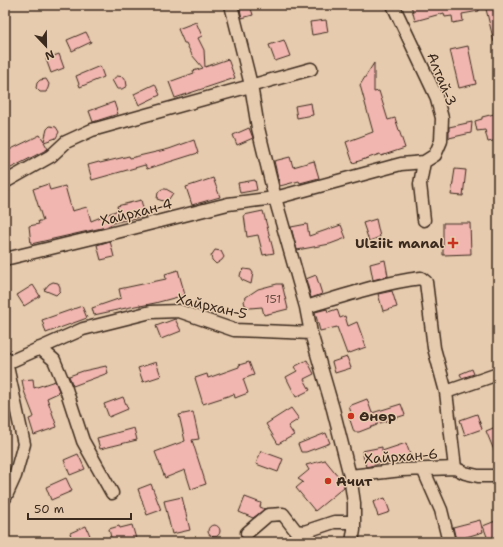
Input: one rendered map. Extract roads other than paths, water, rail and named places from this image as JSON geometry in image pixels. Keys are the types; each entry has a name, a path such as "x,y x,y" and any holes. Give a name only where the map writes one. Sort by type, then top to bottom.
{"street":[{"path":"231,5 251,85 258,128 275,198 306,307 311,333 333,409 350,476 354,502 354,530 352,542"},
{"name":"Алтай-3","path":"393,5 436,96 442,118 441,141 435,155 424,162"},
{"path":"5,182 51,156 66,142 92,130 311,69"},
{"path":"424,162 420,184 424,220"},
{"name":"Хайрхан-4","path":"5,259 228,204 275,198 401,164 424,162"},
{"path":"306,307 387,283 421,278 426,282 434,348 446,392 455,468 465,473 478,476 498,476"},
{"name":"Хайрхан-5","path":"5,498 15,476 24,444 6,360 40,348 84,329 151,312 179,311 234,330 311,333"},
{"path":"40,348 54,360 66,389 83,441 112,493"},
{"path":"446,392 498,374"},
{"name":"Хайрхан-6","path":"350,476 423,469 455,468"},
{"path":"423,469 441,510 449,542"},
{"path":"248,533 268,515 275,514 283,514 296,531 304,532 334,522 354,522"}],"place":[{"name":"Ulziit manal","path":"453,243"},
{"name":"Өнөр","path":"351,416"},
{"name":"Ачит","path":"328,481"}]}
